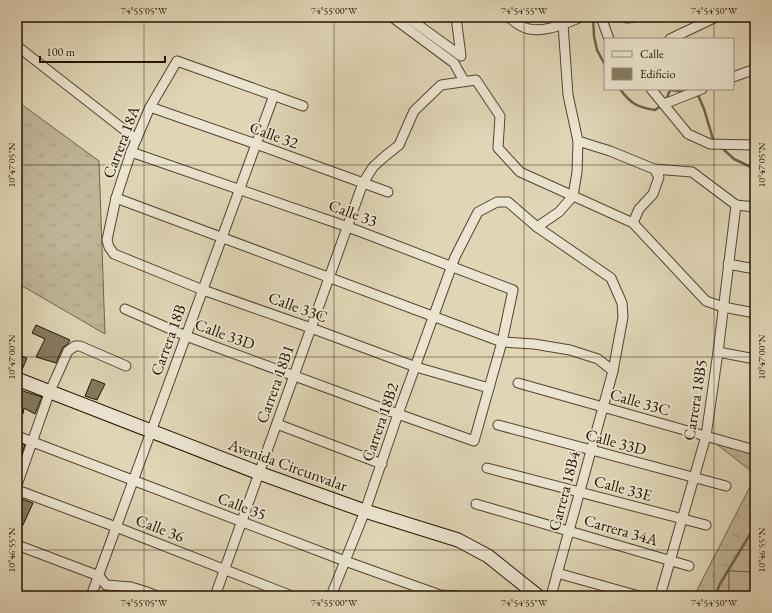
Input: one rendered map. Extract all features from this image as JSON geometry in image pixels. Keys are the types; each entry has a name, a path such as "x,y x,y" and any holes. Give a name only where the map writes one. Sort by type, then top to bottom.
{"main road":[{"name":"Avenida Circunvalar","path":"17,379 259,473 364,511 458,540 488,556 538,596"}],"street":[{"path":"392,17 454,63 464,82 476,80 500,116 498,148 520,172 633,223 706,301 723,307 755,313"},
{"path":"407,17 461,56 456,17"},
{"path":"508,17 521,22 529,30 552,28 581,17"},
{"path":"601,17 609,38"},
{"path":"672,38 716,17"},
{"path":"537,227 559,212 573,196 577,172 578,141 568,96 563,24"},
{"path":"17,46 136,139"},
{"name":"Carrera 18A","path":"107,240 116,198 136,139 150,107 177,61 274,95"},
{"path":"734,77 755,68"},
{"name":"Carrera 18B1","path":"215,596 363,183 373,167 384,156 399,145 414,111 441,85 464,82"},
{"path":"651,90 688,134 710,144 755,145"},
{"path":"664,104 699,90"},
{"path":"274,95 303,106"},
{"name":"Carrera 18B","path":"91,596 274,95"},
{"name":"Calle 32","path":"150,107 388,192"},
{"path":"578,141 610,151 654,169 692,172 736,205 755,207"},
{"name":"Calle 33","path":"131,152 348,227 513,290 502,342"},
{"path":"633,223 640,209 653,194 659,177 654,169"},
{"path":"116,198 502,342 534,344 570,350 598,359 613,371"},
{"name":"Carrera 18B2","path":"331,596 382,464 398,414 455,256 478,212 497,202 508,202 537,227"},
{"name":"Carrera 18B5","path":"660,596 706,436 736,205"},
{"name":"Carrera 18B4","path":"537,227 611,278 622,303 623,317 613,371 551,596"},
{"name":"Calle 33C","path":"107,240 108,247 114,254 203,290 416,367 489,388"},
{"path":"728,264 755,269"},
{"name":"Calle 33D","path":"125,309 186,336 294,376"},
{"path":"294,376 474,440 502,342"},
{"path":"17,485 50,391 68,351 75,346 80,346 126,366"},
{"path":"718,352 755,359"},
{"name":"Calle 33C","path":"518,383 602,408 755,450"},
{"path":"277,424 382,464"},
{"name":"Calle 33D","path":"498,426 726,486"},
{"name":"Calle 35","path":"17,436 345,561 440,595 458,596"},
{"name":"Calle 33E","path":"487,468 706,525"},
{"name":"Calle 36","path":"17,490 292,596"},
{"name":"Carrera 34A","path":"476,504 689,566"},
{"path":"17,545 99,576 106,585 131,588 157,596"},
{"path":"557,572 639,596"}],"green space":[{"path":"17,101 99,161 105,334 17,283"},
{"path":"706,436 755,450 755,474"},
{"path":"755,477 755,572 729,571 729,593 726,596 694,596"},
{"path":"729,571 755,572 755,596 726,596 729,593"}],"building":[{"path":"36,325 70,340 67,345 63,347 56,363 36,357 45,339 32,333"},
{"path":"17,354 27,358 21,372 17,371"},
{"path":"92,379 105,384 97,400 85,396"},
{"path":"20,390 42,397 35,414 24,408 23,414 17,411 17,402"},
{"path":"17,442 25,445 17,467"},
{"path":"17,497 33,503 23,525 17,523"}],"waterway":[{"path":"593,17 594,36 597,50 604,63"},
{"path":"621,90 631,101 643,108 655,110 662,105"},
{"path":"666,100 670,90 687,92"},
{"path":"696,94 698,95 704,109 713,139 716,142"},
{"path":"721,147 734,159 755,169"},
{"path":"715,596 720,584 755,526"}]}
